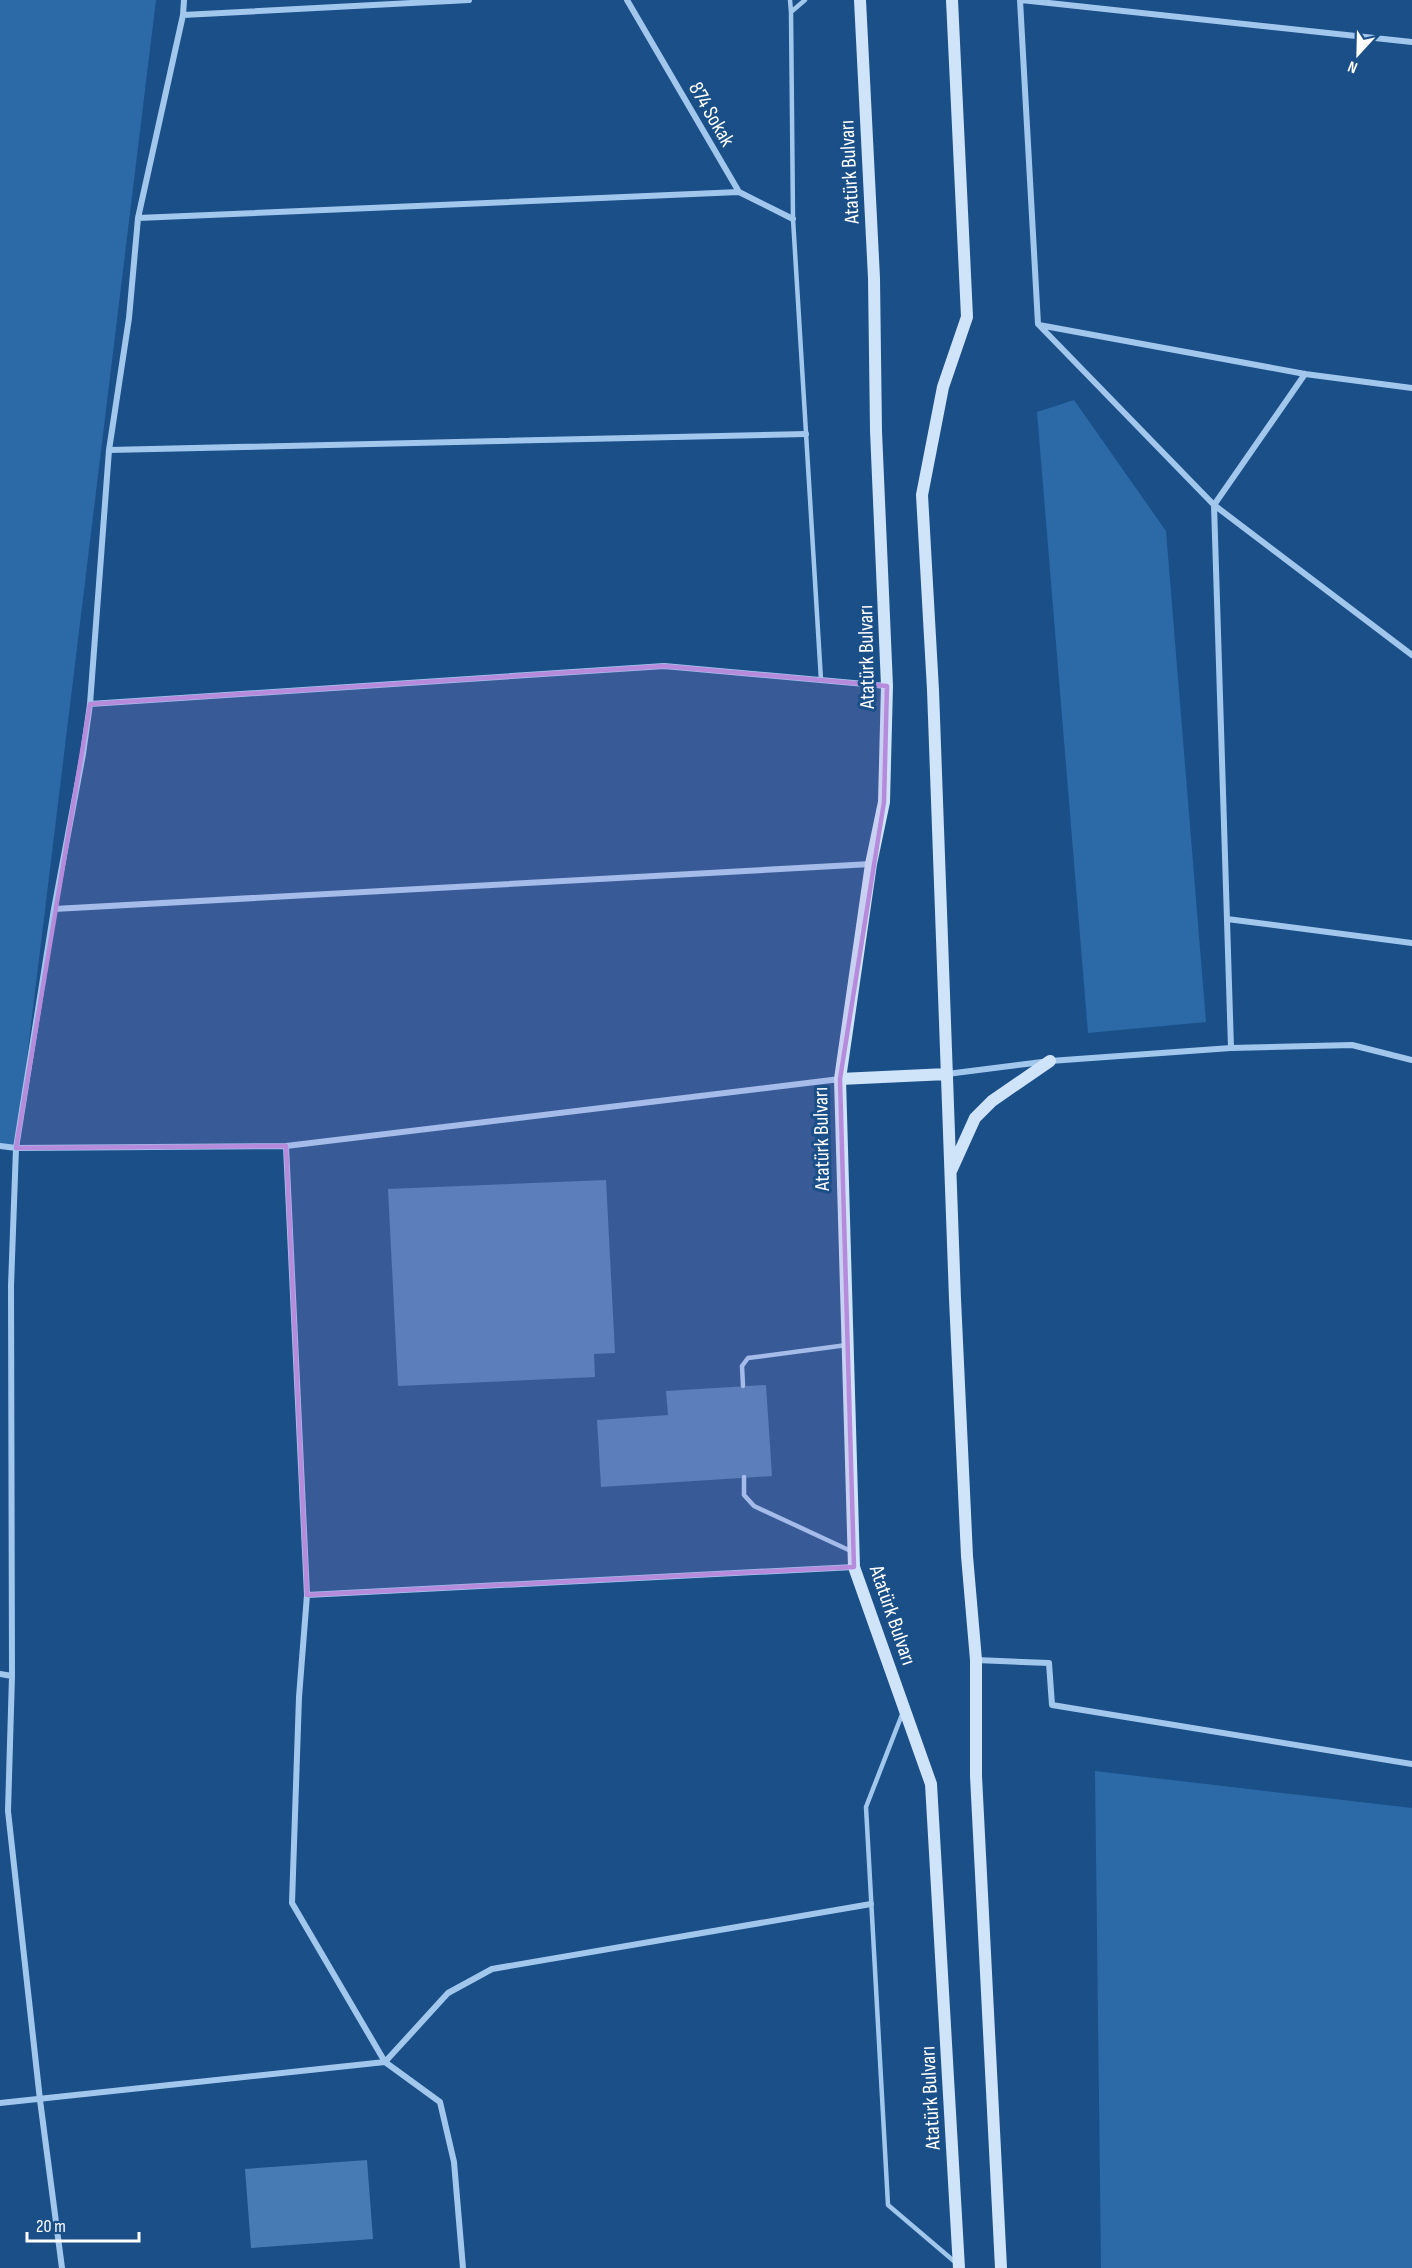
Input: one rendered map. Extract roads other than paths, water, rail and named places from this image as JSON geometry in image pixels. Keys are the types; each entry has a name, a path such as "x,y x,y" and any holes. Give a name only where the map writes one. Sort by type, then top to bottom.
{"main road":[{"name":"Atatürk Bulvarı","path":"860,0 874,278 876,431 887,686 884,802 871,864 840,1079 854,1567 931,1784 959,2267"},
{"path":"952,0 967,317 943,387 922,495 933,690 949,1175 967,1556 976,1660 976,1776 1000,2268"},
{"path":"949,1175 975,1118 992,1101 1050,1061"},
{"path":"840,1079 947,1074"}],"street":[{"path":"62,2268 40,2100 8,1811 12,1676 11,1286 16,1148 54,909 90,704 109,450 129,318 138,218 183,15 184,0"},
{"path":"183,15 469,0"},
{"name":"874 Sokak","path":"627,0 739,192"},
{"path":"1412,42 1021,0 1038,324 1214,505 1412,654"},
{"path":"138,218 739,192 793,219"},
{"path":"1038,324 1305,374 1412,388"},
{"path":"1231,1048 1214,505 1305,374"},
{"path":"109,450 806,434"},
{"path":"90,704 664,666 887,686"},
{"path":"54,909 871,864"},
{"path":"1227,919 1412,943"},
{"path":"947,1074 1050,1061 1231,1048 1353,1045 1412,1060"},
{"path":"0,1146 16,1148 286,1146 840,1079"},
{"path":"286,1146 307,1595 299,1697 292,1903 385,2062 440,2102 454,2162 463,2268"},
{"path":"307,1595 854,1567"},
{"path":"976,1660 1048,1663 1052,1705 1412,1764"},
{"path":"0,1674 12,1676"},
{"path":"0,2103 385,2062 448,1993 492,1969 871,1904"}],"lane":[{"path":"790,0 793,219 821,680"},
{"path":"791,12 805,0"},
{"path":"743,1386 742,1366 748,1358 847,1345"},
{"path":"744,1478 744,1495 754,1506 854,1553"},
{"path":"905,1707 866,1807 888,2205 959,2267"}]}
